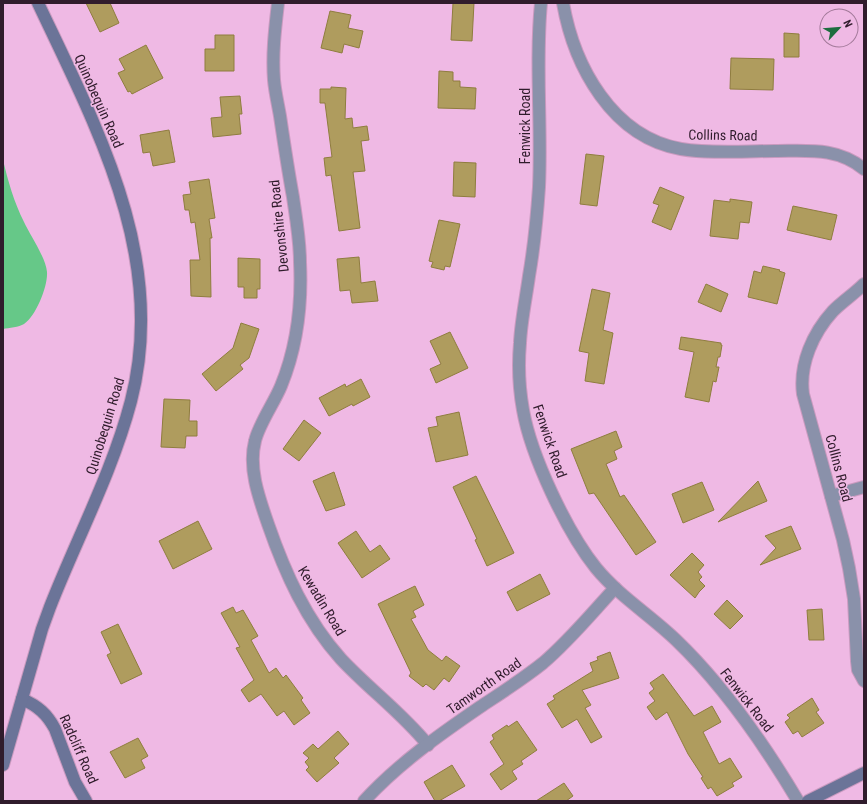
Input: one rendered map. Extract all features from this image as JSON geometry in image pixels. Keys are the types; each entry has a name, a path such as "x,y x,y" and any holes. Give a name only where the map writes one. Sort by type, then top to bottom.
{"main road":[{"name":"Quinobequin Road","path":"3,765 50,607 108,471 121,436 135,380 141,342 142,324 137,262 120,192 107,153 92,117 38,3"},
{"name":"Radcliff Road","path":"22,699 41,709 51,722 75,782 86,801"},
{"path":"808,801 864,773"}],"street":[{"name":"Devonshire Road","path":"255,439 276,398 287,371 292,354 298,319 300,261 297,222 274,83 274,52 278,3"},
{"name":"Fenwick Road","path":"541,3 539,30 539,192 533,249 520,340 519,375 523,413 535,450 558,504 585,553 614,588 664,629 710,676 767,752 798,801"},
{"name":"Collins Road","path":"563,3 573,42 584,71 610,108 631,127 643,135 666,145 695,151 823,151 845,157 864,169"},
{"name":"Collins Road","path":"864,284 841,304 826,320 811,346 804,362 802,372 803,394 849,568 854,600 858,670 864,680"},
{"name":"Kewadin Road","path":"255,439 253,450 255,482 261,504 288,578 298,597 319,631 341,658 368,686 413,727 428,745"},
{"path":"831,496 864,487"},
{"name":"Tamworth Road","path":"364,801 389,777 428,745 543,663 566,642 614,588"}],"shaded area":[{"path":"3,160 17,207 44,260 47,278 46,285 37,308 28,320 22,325 3,329"}],"building":[{"path":"86,3 110,3 119,23 100,32"},
{"path":"453,3 474,3 472,41 451,40"},
{"path":"330,11 351,15 348,28 363,31 359,48 344,44 342,53 321,48"},
{"path":"784,33 799,34 799,57 784,57"},
{"path":"215,35 234,35 234,71 205,71 205,49 215,49"},
{"path":"146,45 163,78 132,94 130,91 128,92 118,73 125,70 119,59"},
{"path":"731,58 774,59 773,90 730,89"},
{"path":"439,71 453,72 453,81 460,81 460,87 476,88 475,109 438,108"},
{"path":"331,87 346,88 345,119 352,118 353,128 367,126 369,140 361,141 365,171 353,172 360,228 339,231 331,175 326,176 324,158 332,157 325,103 320,103 320,89 331,89"},
{"path":"240,96 242,114 239,114 241,134 213,137 211,118 222,117 220,97"},
{"path":"169,130 175,162 153,166 150,152 143,153 140,135"},
{"path":"586,154 604,156 597,206 580,204"},
{"path":"454,162 476,163 475,197 453,196"},
{"path":"209,179 215,218 209,219 212,238 210,238 211,297 191,296 190,260 200,260 195,222 191,223 189,210 185,210 183,195 191,194 189,182"},
{"path":"660,187 684,197 671,230 652,222 659,205 653,203"},
{"path":"730,199 752,202 749,223 740,222 738,239 710,236 714,200 730,202"},
{"path":"793,206 837,215 831,240 787,230"},
{"path":"439,220 460,224 450,267 445,266 444,270 431,267 433,262 429,261"},
{"path":"359,257 361,283 375,281 378,301 352,303 350,290 340,291 337,259"},
{"path":"238,258 260,259 260,289 257,289 257,298 244,298 244,287 238,287"},
{"path":"763,266 780,270 779,271 785,273 777,304 748,297 754,271 761,273"},
{"path":"706,284 728,294 721,312 698,302"},
{"path":"592,289 610,293 603,330 613,333 604,384 585,381 589,353 579,351"},
{"path":"241,323 259,329 249,358 240,365 243,369 216,391 202,374 233,348"},
{"path":"450,332 468,368 436,383 430,369 441,364 430,341"},
{"path":"681,337 721,343 722,345 720,357 718,357 716,367 719,367 716,382 713,381 709,402 685,397 694,352 679,349"},
{"path":"361,379 370,397 353,406 352,404 329,416 319,398 345,384 346,387"},
{"path":"164,399 190,400 189,421 197,421 197,436 186,436 185,448 161,447"},
{"path":"459,412 468,455 436,462 428,428 438,426 436,417"},
{"path":"304,420 321,433 299,461 283,449"},
{"path":"616,431 622,447 614,451 617,459 606,464 620,497 624,495 656,542 636,555 594,493 589,494 571,449"},
{"path":"334,472 345,505 326,511 313,481"},
{"path":"476,476 514,553 487,566 475,540 477,539 453,487"},
{"path":"758,481 767,501 718,522"},
{"path":"702,482 714,510 683,523 672,494"},
{"path":"198,521 212,549 173,569 159,541"},
{"path":"791,526 801,549 760,565 776,548 765,536"},
{"path":"356,531 370,552 380,545 390,559 362,578 338,543"},
{"path":"692,553 704,565 698,572 702,577 699,580 705,586 695,598 670,575"},
{"path":"540,574 550,594 517,611 507,592"},
{"path":"415,586 424,605 413,611 416,617 411,619 428,650 442,661 446,656 460,666 449,682 444,678 434,690 426,684 423,687 409,676 411,673 378,604"},
{"path":"727,600 743,616 730,629 714,614"},
{"path":"233,607 236,613 243,610 258,636 251,640 269,673 276,668 283,678 286,675 303,698 301,700 310,713 294,725 284,711 277,716 261,694 249,702 241,690 254,680 236,648 240,647 221,613"},
{"path":"822,609 824,640 809,640 807,610"},
{"path":"118,624 142,674 121,684 107,655 111,653 101,632"},
{"path":"610,652 619,678 582,690 591,705 585,708 602,737 591,743 577,719 562,728 547,704 555,699 553,696 593,671 590,663 598,660 597,657"},
{"path":"663,674 694,716 712,706 721,722 703,732 719,764 730,758 742,777 732,783 734,786 717,796 711,787 708,789 701,778 703,777 688,754 667,712 656,720 647,707 655,701 649,693 654,689 650,683"},
{"path":"812,698 819,710 816,712 824,723 802,737 798,731 793,734 785,722 790,718 787,715"},
{"path":"517,721 537,750 521,761 523,764 512,771 517,779 501,790 490,774 504,764 490,742 494,739 492,735 507,725 508,727"},
{"path":"338,731 349,744 334,758 339,763 317,782 306,770 309,767 305,762 309,758 303,753 313,744 318,749"},
{"path":"138,738 148,756 141,760 145,768 125,778 110,752"},
{"path":"452,765 465,786 439,801 435,801 424,782"},
{"path":"564,783 573,796 566,801 536,801"}]}
